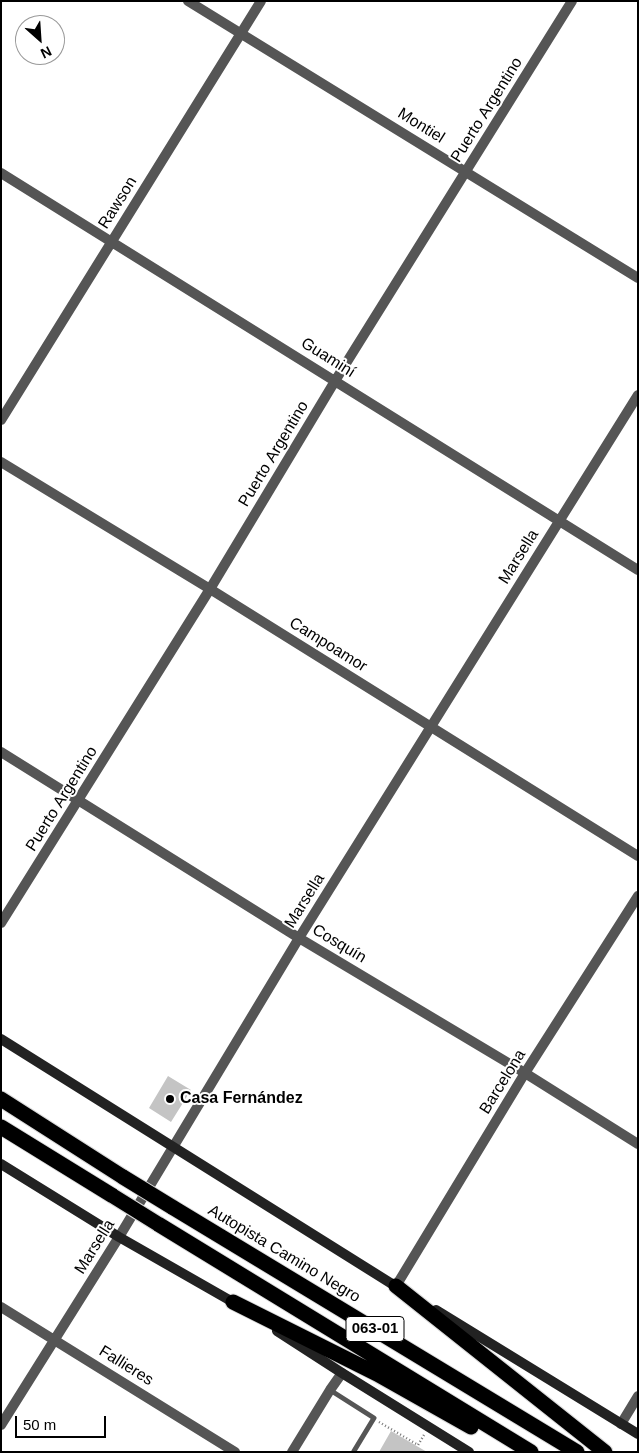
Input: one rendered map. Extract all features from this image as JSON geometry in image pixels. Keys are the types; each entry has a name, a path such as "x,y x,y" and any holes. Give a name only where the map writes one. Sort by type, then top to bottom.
{"highway":[{"name":"Autopista Camino Negro","path":"1,1099 123,1178 577,1452"},
{"name":"063-01","path":"1,1127 531,1452"},
{"path":"396,1286 605,1452"},
{"path":"233,1302 377,1374 517,1452"}],"street":[{"name":"Montiel","path":"188,1 638,278"},
{"name":"Rawson","path":"1,420 261,1"},
{"name":"Puerto Argentino","path":"1,923 210,589 336,381 572,1"},
{"name":"Guaminí","path":"1,173 638,570"},
{"name":"Marsella","path":"1,1425 119,1237 300,938 638,395"},
{"name":"Campoamor","path":"1,462 210,589 638,856"},
{"name":"Cosquín","path":"1,752 300,938 525,1073 638,1144"},
{"name":"Barcelona","path":"396,1286 525,1073 638,896"},
{"path":"1,1039 396,1286 638,1434"},
{"path":"1,1164 119,1237 233,1302 342,1374 469,1452"},
{"name":"Fallieres","path":"1,1307 235,1452"},
{"path":"292,1452 342,1374"},
{"path":"621,1424 638,1396"}],"lane":[{"path":"330,1390 374,1418 354,1451"}],"path":[{"path":"374,1418 418,1445 424,1435"}],"building":[{"name":"Casa Fernández","path":"168,1076 191,1090 171,1122 149,1108"},
{"path":"391,1431 427,1452 379,1452"}],"place":[{"name":"Casa Fernández","path":"170,1099"}]}
